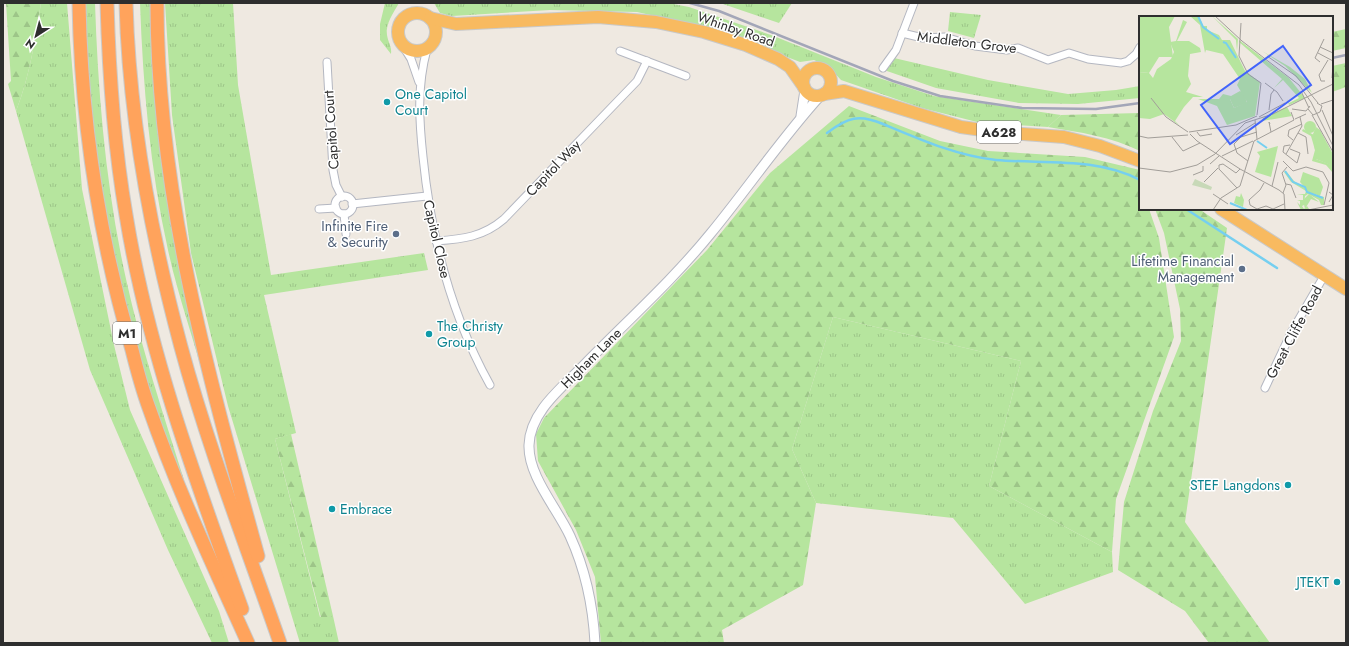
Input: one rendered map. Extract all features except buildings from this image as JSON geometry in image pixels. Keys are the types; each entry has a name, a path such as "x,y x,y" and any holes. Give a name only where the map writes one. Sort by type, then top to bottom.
{"highway":[{"name":"M1","path":"79,3 84,107 99,215 121,313 148,407 178,487 248,643"},
{"name":"M1","path":"107,3 111,98 126,216 144,302 175,416 206,510 254,643"},
{"path":"126,3 133,104 140,161 151,226 183,355 209,437 281,643"},
{"path":"157,3 157,45 164,128 186,269 214,395 281,643"},
{"path":"407,16 419,13 428,17 435,25 436,37 434,43 427,49 413,51 405,48 401,43 399,37 399,26 407,16 411,3"},
{"path":"424,3 428,17"},
{"name":"Whinby Road","path":"428,17 456,24 598,17 656,22 704,32 746,46 790,67 821,69 828,73"},
{"path":"436,37 456,24"},
{"name":"Whinby Road","path":"790,67 805,89"},
{"path":"813,69 809,71 804,78 805,89 812,95 822,95 831,85 828,73"},
{"name":"A628","path":"828,73 844,91 875,102 961,127 1077,140 1100,146 1139,161"},
{"name":"A628","path":"822,95 844,91"},
{"path":"1223,210 1346,289"}],"street":[{"path":"883,68 896,50 914,3"},
{"name":"Middleton Grove","path":"902,33 923,38 945,37 975,46 1007,50 1018,48 1048,60 1069,53 1088,59 1121,63 1136,54 1139,49"},
{"name":"Capitol Close","path":"401,43 411,59 419,84"},
{"name":"Capitol Close","path":"427,49 419,84 421,143 427,196 444,274 458,316 474,355 490,385"},
{"path":"620,51 686,76"},
{"name":"Capitol Way","path":"436,241 482,234 504,220 637,81 647,61"},
{"name":"Capitol Court","path":"327,62 333,170 336,185 342,197"},
{"name":"Higham Lane","path":"801,116 805,89"},
{"name":"Higham Lane","path":"594,643 590,592 583,565 570,534 531,465 529,445 531,430 537,417 557,392 657,292 711,234 801,116 822,95"},
{"path":"352,204 427,196"},
{"path":"342,197 349,198 352,204 349,212 344,214 338,212 336,208 336,201 342,197"},
{"path":"319,209 336,208"},
{"path":"344,214 346,234"},
{"name":"Great Cliffe Road","path":"1265,388 1292,331 1324,276"}],"green space":[{"path":"6,3 41,3 25,84 16,111 8,84 11,81"},
{"path":"41,3 67,3 82,189 114,345 130,410 219,611 229,643 212,643 168,550 90,370 16,111 25,84"},
{"path":"85,3 95,3 98,72 104,142 119,245 138,330 184,480 182,481 138,357 126,315 109,238 102,199 93,121"},
{"path":"140,3 155,3 154,63 206,385 172,267 156,189 145,96"},
{"path":"165,3 233,3 238,85 271,275 424,253 428,270 264,295 296,433 275,439 320,617 333,616 339,643 300,643 228,406 191,253 172,115"},
{"path":"385,3 399,3 390,18 387,27 391,54 380,40 380,24"},
{"path":"434,3 668,3 689,7 771,35 876,77 934,96 1061,115 1048,127 981,123 922,108 841,80 829,67 814,60 800,62 718,30 637,12 550,10 452,16 440,13"},
{"path":"720,3 792,3 779,23"},
{"path":"950,12 981,15 974,38 948,31"},
{"path":"1346,29 1346,48 1333,51 1333,32"},
{"path":"894,58 988,80 1068,94 1116,90 1139,86 1139,98 1078,104 1019,103 936,88 884,70"},
{"path":"1346,63 1346,87 1333,92 1333,66"},
{"path":"849,106 940,141 988,151 1085,157 1139,170 1139,210 1149,210 1159,238 1174,337 1116,499 1112,552 989,486 1021,361 833,317 792,449 816,503 803,585 722,630 724,643 601,643 595,577 576,530 538,461 536,434 544,418 707,250 770,173"},
{"path":"1139,113 1139,151 1107,139 1048,127 1061,115"},
{"path":"1155,210 1200,210 1227,228 1185,522 1270,643 1209,643 1185,611 1118,570 1124,502 1153,411 1181,341 1180,309 1164,233"},
{"path":"833,317 1021,361 989,486 1112,552 1113,572 1025,604 953,518 816,503 792,449"},
{"path":"291,434 333,616 321,618 275,439"}],"waterway":[{"path":"827,133 848,120 860,118 867,119 938,146 967,155 996,160 1088,165 1106,168 1139,180"},
{"path":"1188,210 1277,268"}],"railway":[{"path":"690,3 719,11 893,81 940,96 1022,108 1096,109 1139,103"},
{"path":"1333,58 1346,55"}],"place":[{"name":"One Capitol Court","path":"387,102"},
{"name":"Infinite Fire & Security","path":"396,234"},
{"name":"Lifetime Financial Management","path":"1242,269"},
{"name":"The Christy Group","path":"429,334"},
{"name":"STEF Langdons","path":"1288,485"},
{"name":"Embrace","path":"332,509"},
{"name":"JTEKT","path":"1337,582"}]}
